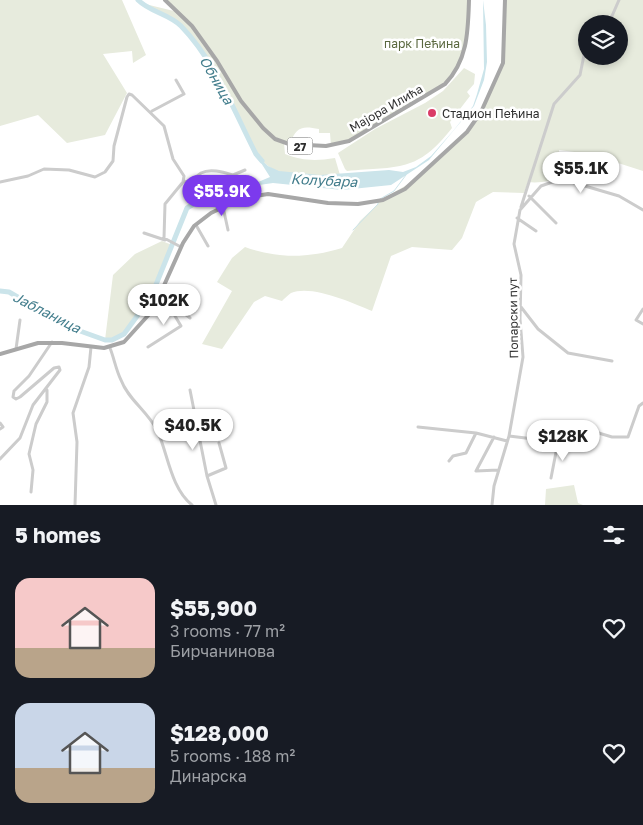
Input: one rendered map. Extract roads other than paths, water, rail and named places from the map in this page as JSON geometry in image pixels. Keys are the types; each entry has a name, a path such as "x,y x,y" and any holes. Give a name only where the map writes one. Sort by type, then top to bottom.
{"main road":[{"name":"Мајора Илића","path":"165,0 192,26 218,61 241,101 267,133 289,144 317,146 340,144 354,139 445,84 464,57 469,0"},
{"path":"0,354 52,342 91,347 111,347 124,342 151,313 161,295 181,247 196,225 222,207 246,197 260,194 328,203 358,204 383,200 405,190 467,132 481,112 503,63 505,0"}],"street":[{"path":"612,15 619,0"},
{"path":"521,208 554,104 580,75 582,65"},
{"path":"152,111 184,94 176,80"},
{"path":"0,182 28,176 44,169 69,170 95,177 105,172 113,161 114,146 129,94 152,111 164,126 176,165 184,176 183,182 165,204 165,239"},
{"path":"183,182 191,182 202,172 221,172 233,175 245,170"},
{"name":"Попарски пут","path":"492,505 498,470 509,436 523,357 520,306 521,275 514,244 517,218 521,208 529,196 544,184 561,179 619,196 643,210"},
{"path":"529,196 556,223"},
{"path":"222,207 228,230"},
{"path":"517,218 536,231"},
{"path":"196,225 208,246"},
{"path":"144,233 165,239 181,247"},
{"path":"161,295 190,318"},
{"path":"520,306 538,329 568,353 612,361"},
{"path":"643,309 636,320 643,324"},
{"path":"148,347 181,326 174,316 179,310"},
{"path":"16,349 20,320"},
{"path":"0,459 20,438 34,405 60,370 59,367 54,368 18,398 14,398 13,395 52,342"},
{"path":"76,505 77,442 73,413 89,367 91,347"},
{"path":"111,347 121,381 134,400 147,412 158,432 177,486 192,505"},
{"path":"31,492 33,470 29,454 36,424 47,402 47,390"},
{"path":"190,390 207,476 216,505"},
{"path":"509,436 558,442 576,448 592,431 612,437 628,437 639,406 643,403"},
{"path":"0,423 3,427 0,429"},
{"path":"418,427 476,433 494,436 507,441"},
{"path":"449,461 453,456 466,453 476,433"},
{"path":"494,436 476,471 498,470"},
{"path":"551,478 558,442"},
{"path":"207,476 226,468 219,444"}],"water":[{"name":"Колубара","path":"483,0 487,62 484,80 474,106 429,160 391,185 342,190 273,183 246,187 270,177 256,155 268,166 279,171 320,175 389,170 403,172 416,167 431,156 473,106 477,94 484,69"}],"waterway":[{"name":"Обница","path":"138,0 176,22 193,40 214,71 256,154 262,161"},
{"path":"380,199 394,191 406,175"},
{"name":"Јабланица","path":"0,291 9,292 69,327 105,340 112,340 124,334 151,297 187,208 215,191 255,185"},
{"path":"353,230 378,204 378,201"}],"place":[{"name":"Стадион Пећина","path":"432,113"}],"park label":[{"name":"парк Пећина","path":"422,43"}]}
